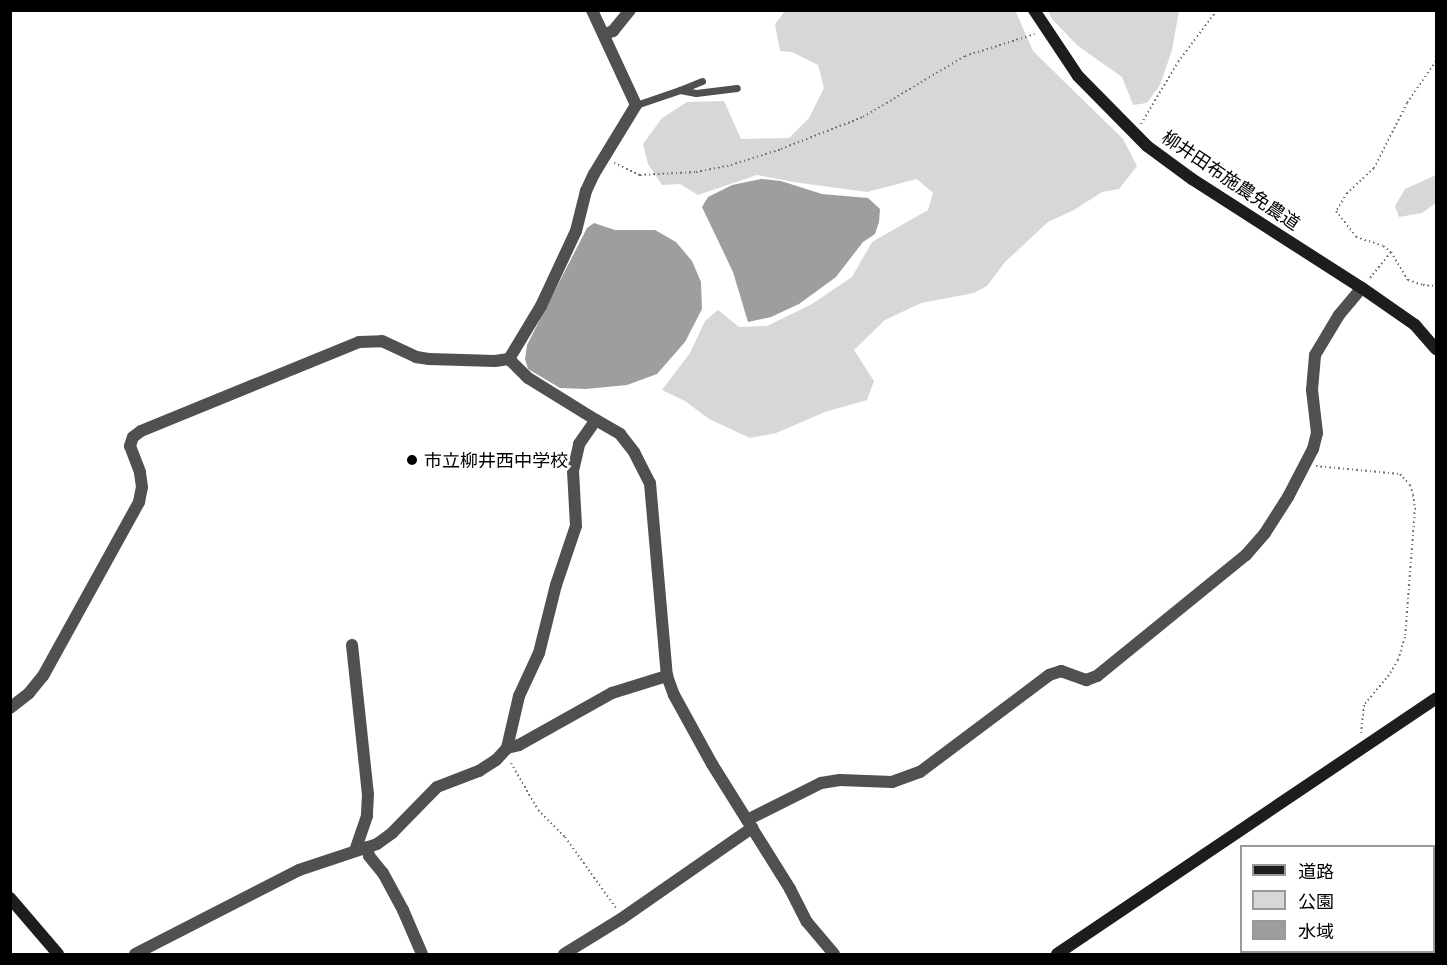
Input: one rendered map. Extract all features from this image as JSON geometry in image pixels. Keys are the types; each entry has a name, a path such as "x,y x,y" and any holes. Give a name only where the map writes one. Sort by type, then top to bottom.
{"street":[{"path":"509,359 541,306 576,231 586,191 636,105 592,10"},
{"path":"605,34 613,31 630,10"},
{"name":"柳井田布施農免農道","path":"1034,10 1078,76 1147,146 1208,190 1362,288 1414,326 1437,349"},
{"path":"564,954 621,919 750,824 821,783 840,780 892,782 906,779 920,772 1049,675 1061,671 1086,680 1097,676 1246,555 1265,533 1305,465 1317,433 1312,390 1315,355 1338,315 1362,288"},
{"path":"10,708 29,693 43,676 139,502 142,487 140,472 130,446 133,437 141,431 359,342 382,341 416,357 429,359 495,361 509,359"},
{"path":"509,359 528,378 620,434 634,452 650,483 667,676 689,726 790,889 807,922 834,954"},
{"path":"505,751 519,696 539,653 556,585 576,526 573,471 579,444 596,420"},
{"path":"352,645 368,794 361,849"},
{"path":"135,954 299,870 377,844 392,833 437,787 479,771 505,751 612,693 667,676"},
{"path":"1057,954 1437,698"},
{"path":"361,849 383,873 403,910 422,954"},
{"path":"10,898 58,954"}],"lane":[{"path":"636,105 702,81"},
{"path":"680,90 696,93 737,88"}],"path":[{"path":"1141,124 1178,63 1217,10"},
{"path":"604,159 640,175 696,172 731,165 781,149 863,117 965,56 1046,30"},
{"path":"1437,61 1407,103 1374,168 1347,193 1336,211 1356,237 1383,246 1391,252 1408,280 1423,285 1437,286"},
{"path":"1362,288 1391,252"},
{"path":"1305,465 1400,474 1410,485 1413,495 1415,508 1405,610 1405,637 1398,660 1389,675 1364,705 1359,750"},
{"path":"505,751 537,810 564,837 611,900 621,919"}],"green space":[{"path":"1015,10 1033,51 1123,139 1137,166 1119,189 1102,192 1074,210 1048,222 1005,262 987,286 974,293 921,303 885,320 854,350 874,381 867,400 825,412 776,433 750,438 709,419 685,401 662,390 690,353 705,321 718,310 739,327 767,326 812,304 852,277 872,242 928,210 933,193 917,179 867,192 757,175 698,195 680,184 662,185 648,164 643,144 662,118 687,102 724,101 741,139 789,138 809,118 824,88 818,65 792,52 780,51 775,24 785,11"},
{"path":"1048,11 1179,11 1172,50 1160,85 1147,103 1133,105 1122,77 1078,46 1052,19"},
{"path":"1436,175 1436,203 1422,213 1399,217 1395,206 1405,189"}],"water":[{"path":"761,179 781,181 822,194 868,198 880,209 879,222 875,234 863,242 836,277 799,304 771,317 748,322 733,272 702,207 708,197 732,185"},
{"path":"594,223 615,230 655,230 676,242 692,261 701,282 702,309 685,342 657,374 627,385 586,389 560,388 528,369 525,359 527,345 587,228"}],"place":[{"name":"市立柳井西中学校","path":"412,460"}]}
